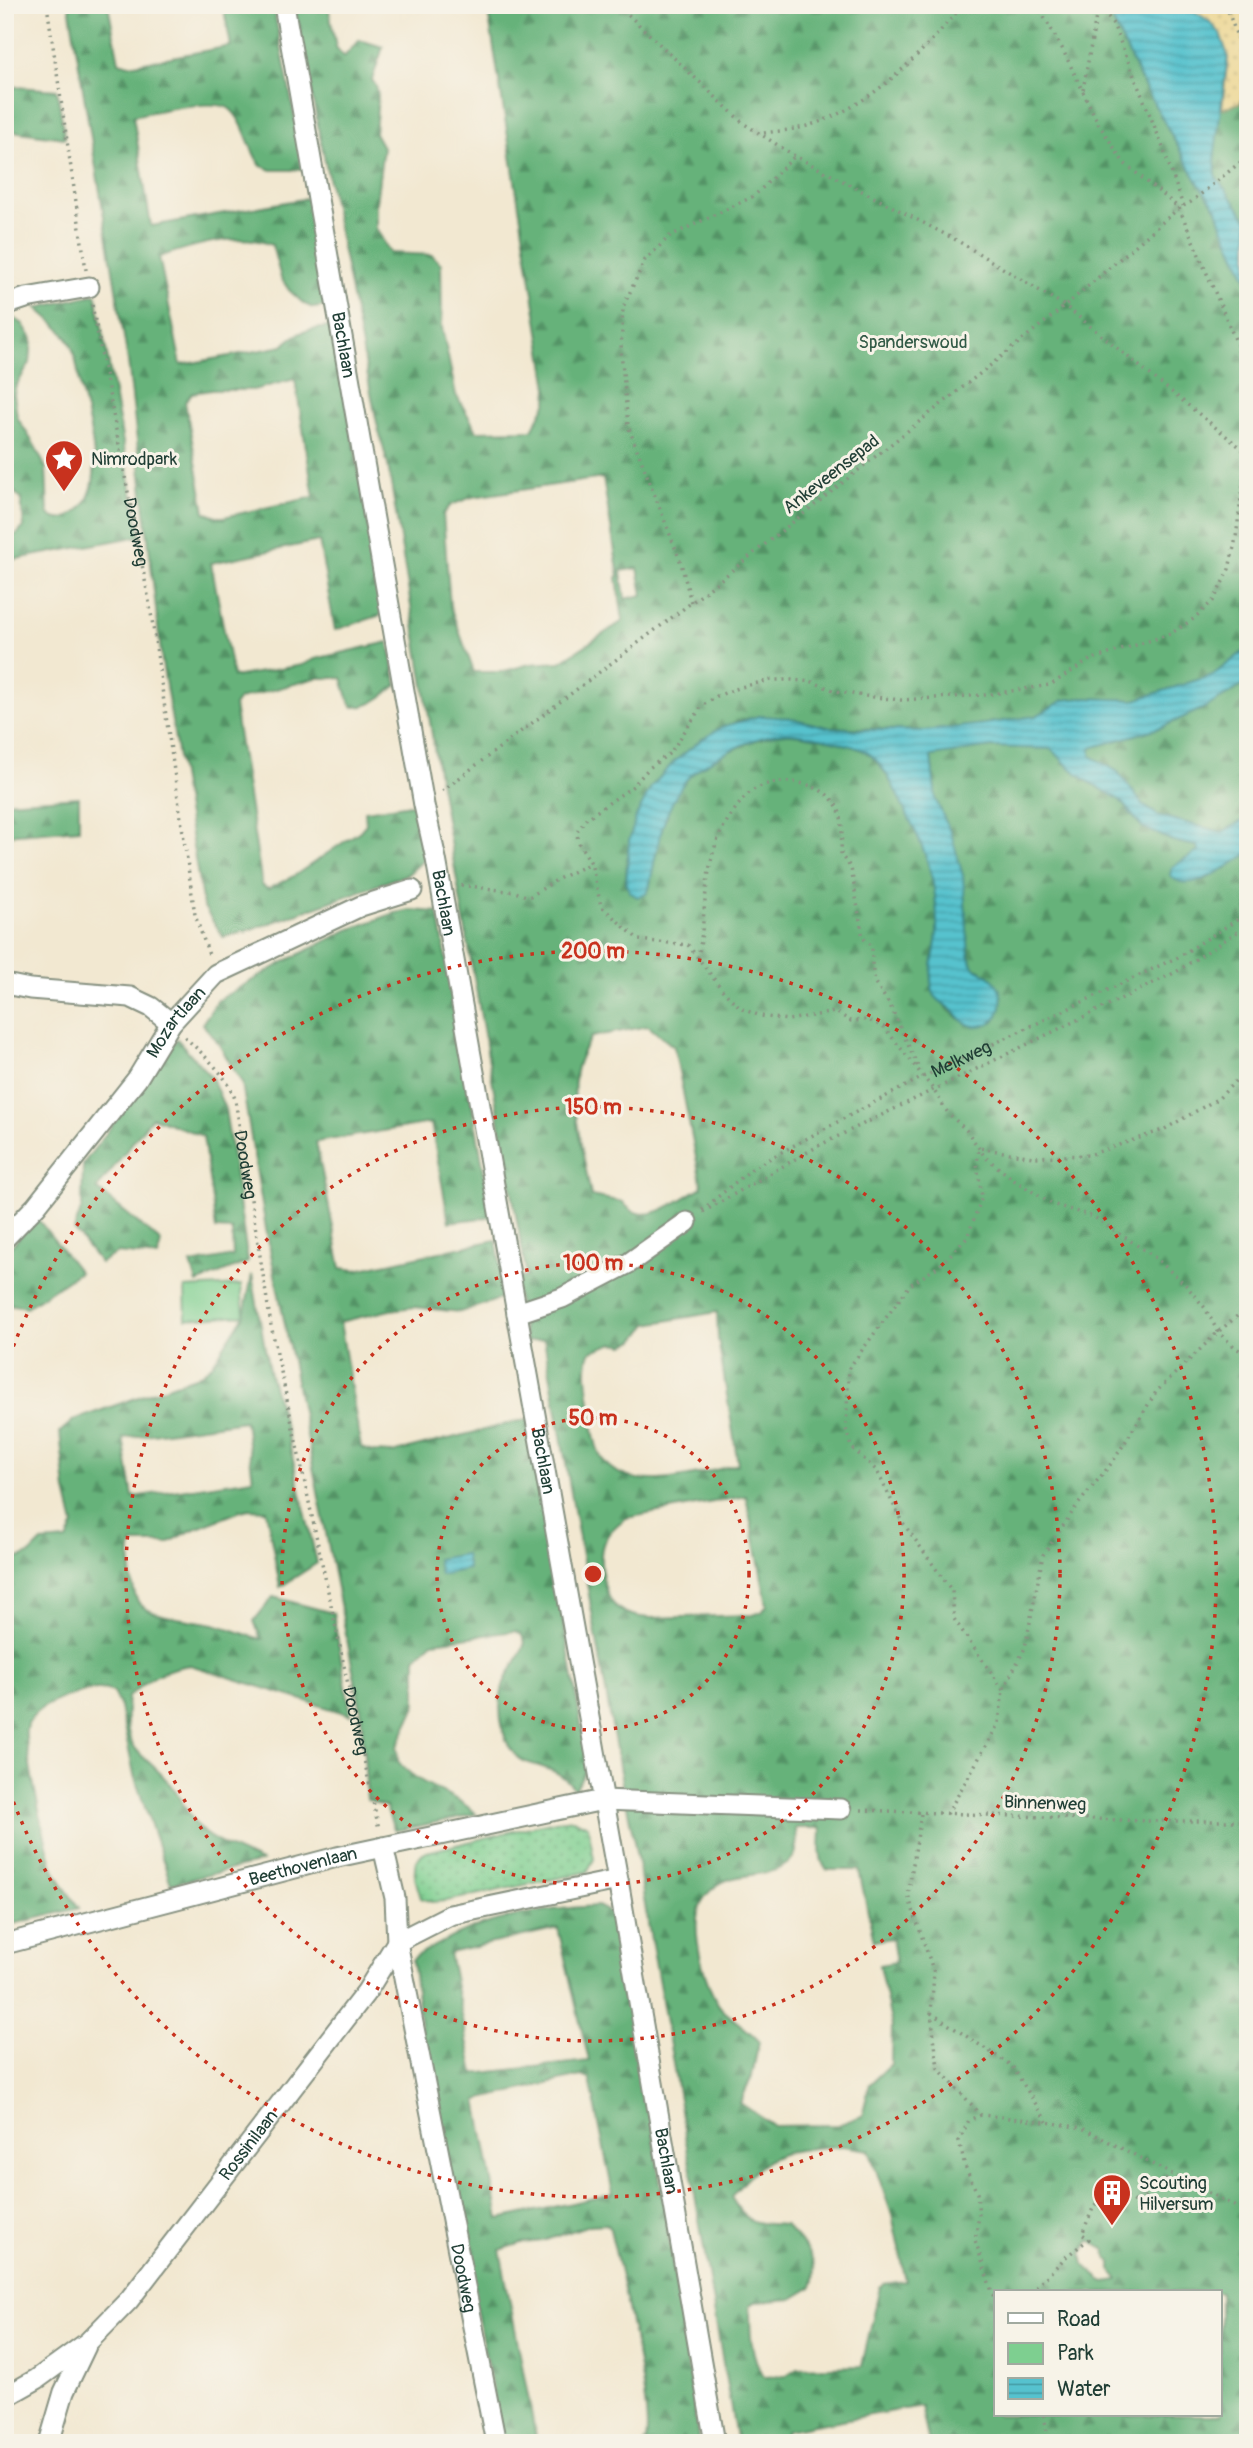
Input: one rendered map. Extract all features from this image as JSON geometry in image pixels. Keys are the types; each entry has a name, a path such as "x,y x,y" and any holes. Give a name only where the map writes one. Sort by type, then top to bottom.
{"street":[{"name":"Bachlaan","path":"284,5 603,1801"},
{"path":"5,305 26,298 89,287"},
{"name":"Mozartlaan","path":"5,1238 36,1206 137,1079 171,1023 216,974 361,906 412,891"},
{"path":"5,984 30,989 130,997 151,1007 171,1023"},
{"path":"517,1313 562,1298 607,1275 629,1263 687,1222"},
{"path":"397,1942 450,1915 618,1881 603,1801"},
{"name":"Beethovenlaan","path":"5,1944 383,1847 603,1801 841,1809"},
{"name":"Doodweg","path":"383,1847 395,1898 397,1942 496,2443"},
{"name":"Bachlaan","path":"618,1881 715,2443"},
{"name":"Rossinilaan","path":"5,2397 37,2379 88,2342 129,2300 367,1991 397,1942"},
{"name":"Rossinilaan","path":"49,2443 64,2392 88,2342"}],"path":[{"name":"Doodweg","path":"47,5 89,287 150,606 195,915 216,974"},
{"path":"618,5 743,123 795,156 958,241 1065,306 1247,452"},
{"path":"762,133 807,126 861,103 923,52 963,5"},
{"path":"1037,5 1098,123 1124,163 1181,207"},
{"path":"1083,92 1099,5"},
{"path":"1099,5 1113,24 1162,145 1181,207 1237,344 1248,398"},
{"path":"1228,5 1240,45 1248,88"},
{"path":"691,603 681,563 628,426 621,351 623,307 645,260 670,236 754,196 795,156"},
{"name":"Ankeveensepad","path":"424,805 691,603 1065,306 1181,207 1248,156"},
{"path":"1248,444 1236,537 1228,569 1214,600 1192,620 1170,634 1090,660 1050,685 1012,691 901,700 835,691 813,682 771,680 741,687 717,696 702,706 670,753 649,768 633,786 586,819 577,832 578,842 591,863 601,906 639,940 688,945 724,992 742,1009 761,1016 788,1020 835,1012 852,1021 868,1020 884,1027 933,1089 948,1113 967,1131 985,1157 1014,1180 1052,1204 1094,1217 1152,1255 1185,1284 1205,1308 1218,1332 1248,1355"},
{"path":"698,957 704,928 702,906 708,895 706,884 719,837 732,815 753,789 779,782 804,782 821,791 835,804 841,817 841,855 852,868 863,937 872,946 875,983 890,1005 923,1077"},
{"path":"439,884 483,887 529,897 591,863"},
{"name":"Melkweg","path":"687,1222 754,1167 923,1077 1178,957 1248,913"},
{"name":"Melkweg","path":"687,1222 820,1145 1176,972 1248,925"},
{"name":"Doodweg","path":"171,1023 221,1072 235,1099 271,1325 383,1847"},
{"path":"979,1148 1033,1157 1089,1154 1163,1130 1219,1098 1248,1068"},
{"path":"979,1148 977,1164 982,1197 967,1238 939,1266 910,1284 849,1367 846,1429 852,1447 877,1471 901,1520 952,1591 954,1619 1003,1690"},
{"path":"947,1814 999,1723 1003,1690 1025,1648 1043,1555 1076,1507 1114,1460 1156,1392 1248,1307"},
{"name":"Binnenweg","path":"841,1809 1145,1821 1248,1821"},
{"path":"921,1814 908,1895 934,1973 930,2013 938,2068 981,2115"},
{"path":"930,2013 1012,2066 1047,2122"},
{"path":"994,2298 975,2241 979,2216 977,2193 965,2166 959,2141 969,2120 981,2115 1082,2128 1248,2213"},
{"path":"1033,2290 1067,2256 1089,2239 1082,2234 1094,2206 1109,2188 1136,2203 1171,2175"},
{"path":"1044,2416 1048,2438 1060,2443"}],"green space":[{"path":"69,5 108,5 119,62 129,65 231,46 223,5 273,5 305,170 272,170 261,166 240,121 230,109 223,106 183,107 133,116 151,226 309,198 329,306 313,308 304,304 281,278 272,245 259,241 245,239 215,242 159,257 181,365 283,346 300,333 333,326 384,614 335,630 319,541 211,563 233,677 302,665 315,659 389,642 397,685 372,703 353,707 342,678 316,678 239,699 234,706 262,885 268,889 294,876 360,831 366,824 365,811 418,803 428,856 408,874 262,926 223,937 203,906 162,662 128,361","holes":["295,379 314,497 224,517 205,512 185,402 192,393 253,390"]},
{"name":"Spanderswoud","path":"294,5 328,5 336,47 344,57 359,40 383,47 372,80 378,96 375,133 383,147 376,203 376,228 390,253 432,255 441,264 442,328 456,395 477,431 532,430 547,402 548,388 487,5 1105,5 1142,82 1199,184 1217,209 1248,281 1248,648 1213,675 1135,700 1064,700 1036,716 985,724 925,731 827,727 790,718 759,716 737,721 701,740 674,762 651,787 627,859 626,884 630,892 646,894 660,834 675,796 691,775 714,759 742,746 781,734 810,737 857,748 874,758 882,768 914,825 925,854 934,886 937,913 932,965 934,987 954,1014 973,1024 983,1024 994,1021 998,1015 981,970 973,967 969,954 952,836 936,800 931,756 991,747 1053,749 1068,766 1086,780 1120,800 1142,827 1173,841 1197,846 1206,879 1248,854 1248,2443 929,2443 921,2406 786,2430 787,2443 737,2443 663,2007 544,1339 526,1342 514,1279 527,1277 443,802 388,465 378,428","holes":["603,478 619,576 623,621 560,662 530,664 501,672 474,672 450,606 443,514 451,505 472,497","638,568 643,595 625,599 621,571","648,1026 674,1047 702,1187 662,1210 641,1214 631,1210 623,1202 591,1196 578,1131 575,1096 577,1067 591,1037","717,1312 718,1339 738,1464 685,1477 645,1480 628,1477 613,1469 601,1457 593,1427 587,1379 587,1364 591,1351 614,1343 625,1345 635,1340 648,1324","746,1496 767,1605 762,1612 752,1615 651,1618 622,1611 607,1593 601,1555 608,1535 626,1518","796,1828 821,1828 821,1856 827,1870 859,1870 874,1941 892,1938 896,1962 879,1965 892,2026 891,2064 870,2084 862,2116 838,2125 774,2126 740,2103 752,2076 759,2041 722,2009 716,2000 705,1974 698,1944 697,1916 707,1894 727,1880 779,1869 786,1865 796,1852","843,2146 869,2150 892,2215 906,2281 880,2287 862,2366 797,2368 785,2376 764,2377 753,2352 750,2306 755,2302 792,2299 812,2287 814,2269 809,2253 785,2225 752,2221 742,2213 731,2197 756,2170 780,2155 792,2151","1090,2241 1106,2250 1111,2270 1119,2280 1104,2282 1084,2265 1082,2254"]},
{"path":"1185,5 1248,5 1248,220 1216,177 1209,21"},
{"path":"5,86 57,90 65,138 5,130"},
{"path":"96,294 140,536 5,561 5,538 17,534 24,527 21,499 5,482 5,317 9,315 23,324 32,339 30,363 14,394 17,417 46,468 48,513 56,519 65,518 84,504 91,491 94,475 92,439 72,348 59,328 37,308"},
{"path":"1248,683 1248,818 1222,832 1159,816 1143,805 1118,772 1091,756 1091,748 1162,727 1206,707"},
{"path":"79,797 79,829 5,835 5,802"},
{"path":"410,910 438,912 492,1217 449,1222 431,1123 316,1142 341,1268 356,1270 496,1240 506,1297 460,1312 414,1307 340,1322 361,1448 392,1453 528,1419 588,1764 575,1790 566,1779 555,1772 520,1758 507,1742 501,1719 501,1696 505,1680 525,1642 521,1634 515,1631 433,1642 416,1657 416,1705 397,1747 398,1761 415,1777 467,1806 476,1814 400,1830 394,1829 386,1807 367,1799 361,1710 266,1229 242,1083 215,1038 202,1024 218,1000 286,961 348,930"},
{"path":"177,1039 212,1078 225,1109 248,1262 197,1283 191,1264 233,1256 232,1230 216,1229 203,1136 152,1117 97,1189 161,1242 158,1257 117,1253 100,1263 74,1230 82,1207 83,1164"},
{"path":"37,1218 79,1272 27,1307 5,1304 5,1253"},
{"path":"252,1275 269,1371 287,1434 317,1563 280,1587 266,1510 249,1509 192,1530 168,1543 133,1543 131,1565 135,1593 141,1605 155,1613 214,1624 261,1639 254,1621 273,1597 333,1613 351,1715 190,1665 156,1675 128,1697 128,1731 131,1742 173,1788 198,1827 215,1841 261,1862 171,1884 134,1775 120,1707 113,1692 90,1690 60,1699 42,1708 28,1722 26,1729 32,1776 55,1871 79,1908 5,1926 5,1563 30,1554 42,1542 67,1540 74,1525 66,1491 60,1432 74,1420 198,1376 212,1365 244,1315","holes":["245,1421 253,1479 133,1497 123,1438"]},
{"path":"241,1285 244,1315 186,1319 185,1288"},
{"path":"573,1819 588,1826 594,1859 587,1872 446,1901 431,1902 421,1898 415,1868 423,1853"},
{"path":"598,1906 613,1914 624,1935 699,2443 645,2443 647,2428 641,2374 610,2229 606,2224 589,2225 543,2241 522,2243 500,2250 537,2443 503,2443 423,2044 412,1960 420,1953 454,1936 494,1921","holes":["558,1928 589,2061 474,2074 449,1953","581,2076 590,2079 613,2194 499,2219 477,2100"]}],"sand":[{"path":"1239,5 1248,16 1248,88 1240,103 1222,109 1228,56 1185,6"}],"water":[{"path":"1105,5 1185,5 1209,21 1220,33 1228,56 1215,152 1216,177 1248,220 1248,281 1217,209 1199,184 1142,82"},
{"path":"1248,648 1247,683 1206,707 1162,727 1091,748 1091,756 1118,772 1143,805 1159,816 1222,832 1248,818 1248,854 1198,881 1178,881 1170,875 1172,867 1199,851 1197,846 1173,841 1142,827 1120,800 1086,780 1052,749 991,747 931,756 936,800 952,836 963,876 969,954 973,967 993,979 1000,991 1001,1009 991,1023 978,1026 968,1024 934,994 931,979 937,938 937,913 928,865 890,780 876,760 863,750 824,739 785,733 760,738 715,758 691,776 675,797 660,835 646,894 637,897 630,892 626,884 629,841 636,817 651,787 674,762 722,727 759,716 790,718 827,727 856,729 925,731 985,724 1036,716 1064,700 1135,700 1213,675"},
{"path":"465,1554 468,1569 440,1575 437,1559"}],"place":[{"name":"Nimrodpark","path":"64,493"},
{"name":"Scouting Hilversum","path":"1112,2227"}]}
